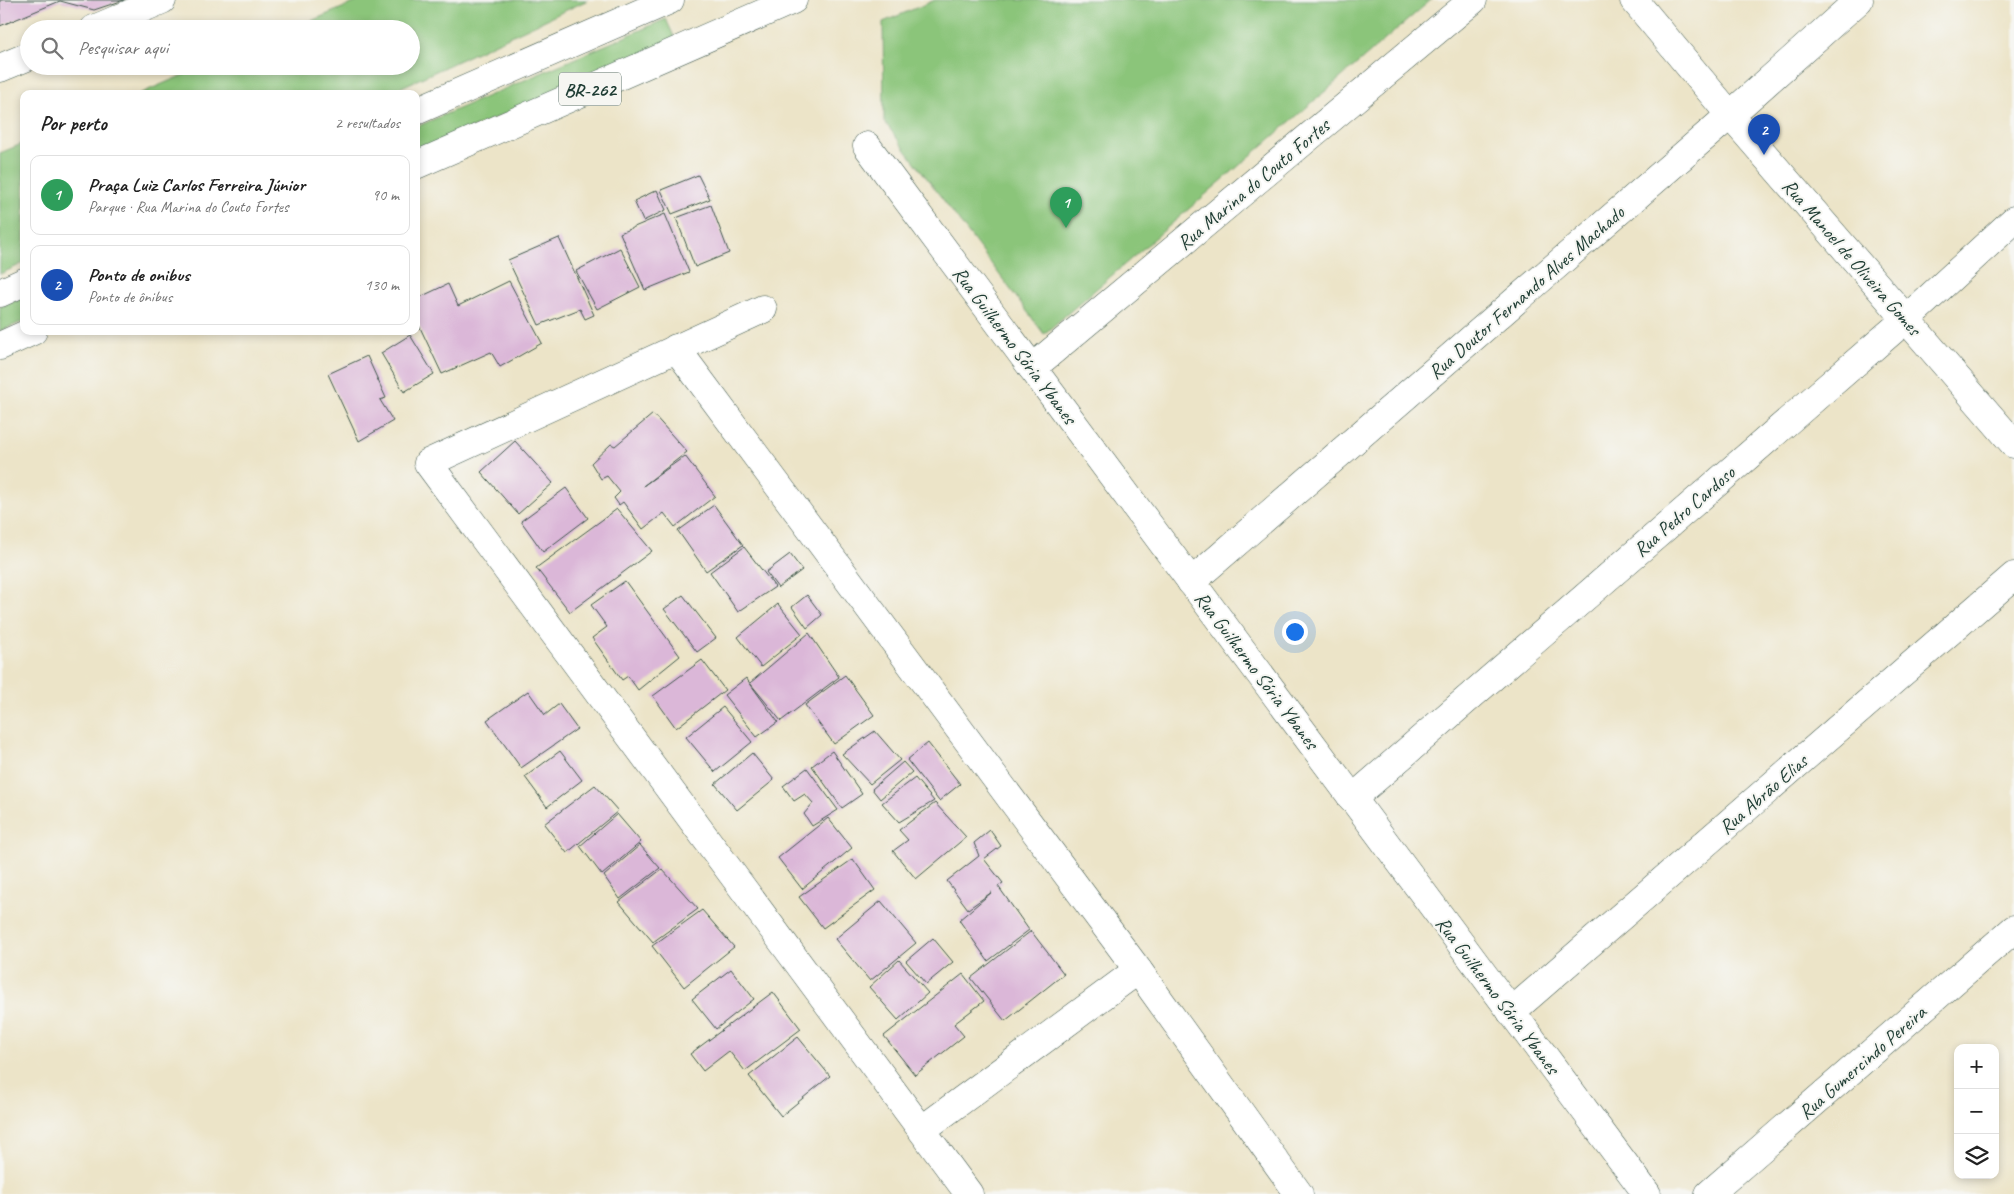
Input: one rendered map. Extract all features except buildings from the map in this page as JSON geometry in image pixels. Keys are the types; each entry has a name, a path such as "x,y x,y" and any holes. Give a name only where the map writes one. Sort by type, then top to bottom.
{"main road":[{"path":"115,20 162,0"},
{"name":"BR-262","path":"420,109 670,0"},
{"name":"BR-262","path":"420,163 793,0"},
{"name":"Rua Marina do Couto Fortes","path":"1032,368 1473,0"},
{"name":"Rua Manoel de Oliveira Gomes","path":"1634,0 1730,116 2014,444"},
{"name":"Rua Doutor Fernando Alves Machado","path":"1192,582 1730,116 1859,0"},
{"path":"0,68 20,60"},
{"name":"Rua Guilhermo Sória Ybanes","path":"867,146 1647,1194"},
{"name":"Rua Pedro Cardoso","path":"1352,798 1906,319 2014,220"},
{"path":"0,292 20,284"},
{"path":"763,309 428,463 923,1129 969,1194"},
{"path":"0,346 24,335"},
{"path":"676,348 1138,970 1299,1194"},
{"name":"Rua Abrão Elias","path":"1511,1012 2014,576"},
{"name":"Rua Gumercindo Pereira","path":"1709,1194 2014,929"},
{"path":"923,1129 1138,970"}],"green space":[{"path":"361,0 588,0 396,90 148,90 183,75 420,75 420,20 313,20"},
{"path":"935,0 1431,0 1044,334 884,121 883,22"},
{"path":"666,19 676,41 420,150 420,125"},
{"path":"20,145 20,265 0,274 0,153"},
{"path":"20,299 20,323 0,331 0,307"}],"place":[{"name":"Ponto de onibus","path":"1764,155"},
{"name":"Praça Luiz Carlos Ferreira Júnior","path":"1066,228"}]}
